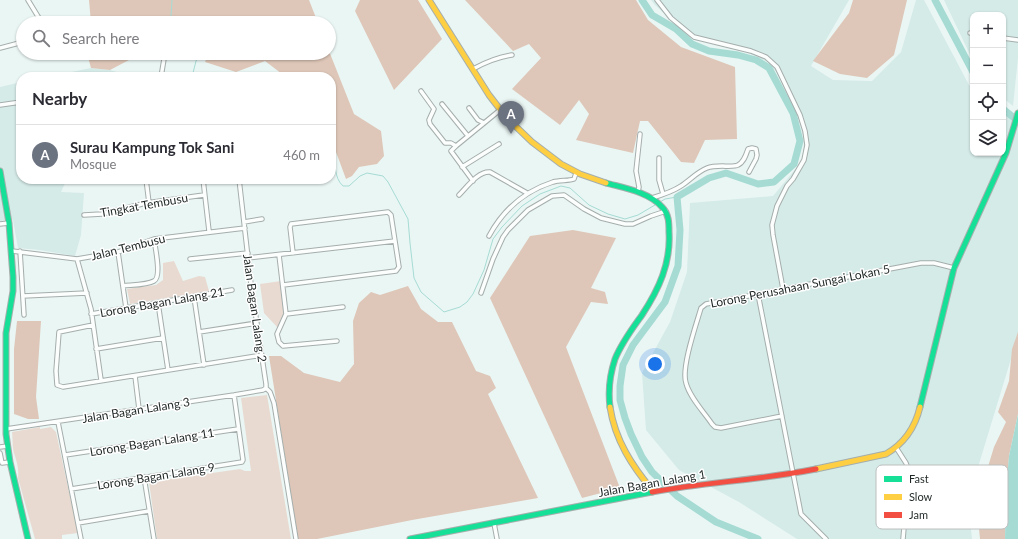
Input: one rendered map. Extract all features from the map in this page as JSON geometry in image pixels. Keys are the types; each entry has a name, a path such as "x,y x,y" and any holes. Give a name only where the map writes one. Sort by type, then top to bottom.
{"main road":[{"path":"429,0 500,110 538,147 576,174 638,192 653,199 665,210 668,216 669,246 667,263 652,298 631,329 617,354 611,371 609,396 611,418 619,441 636,470 654,491"},
{"path":"897,449 905,442 918,417 954,268 1011,140 1018,113"},
{"path":"0,171 9,222 12,251 13,291 4,334 6,431 10,462 28,539"},
{"name":"Jalan Bagan Lalang 1","path":"410,539 654,491 710,482 770,477 793,473 886,454 897,449"}],"street":[{"path":"28,0 38,16"},
{"path":"657,0 671,18 694,37 751,51 766,57 777,67 800,115 805,131 807,145 804,160 794,180 788,186 777,206 772,225 783,289"},
{"path":"1006,38 1018,40"},
{"path":"0,48 16,44"},
{"path":"473,69 499,57 512,55"},
{"path":"162,72 164,60"},
{"path":"421,91 434,109 429,120 430,124 445,143 451,143 456,146"},
{"path":"0,105 16,103"},
{"path":"442,104 468,136"},
{"path":"469,108 478,120 484,123"},
{"path":"473,181 451,151 500,110"},
{"path":"638,192 636,171 640,134"},
{"path":"462,168 498,144"},
{"path":"653,199 680,186 708,168 717,165 735,166 740,164 744,160 748,149 752,148 756,150 757,155 749,172"},
{"path":"659,158 659,180 663,194"},
{"path":"459,195 481,174 490,172 527,193"},
{"path":"488,236 500,217 518,199 527,193 556,181 565,179 572,180 576,174"},
{"path":"147,184 149,203"},
{"path":"203,184 209,231"},
{"name":"Jalan Bagan Lalang 2","path":"240,184 248,258 266,388 270,392 274,403 296,539"},
{"name":"Tingkat Tembusu","path":"84,215 102,214 149,203 204,195"},
{"path":"481,293 493,259 503,237 528,210 552,196 564,196 601,218 625,224 633,224 665,210"},
{"path":"283,285 396,271 399,269 390,213 385,212 291,224 290,227 293,253"},
{"path":"244,222 262,219"},
{"path":"0,224 9,222"},
{"name":"Jalan Tembusu","path":"12,251 77,259 118,252 154,239 209,231 245,228"},
{"path":"123,286 146,283 156,279 158,272 154,239"},
{"path":"248,258 395,242"},
{"path":"20,251 24,315"},
{"path":"118,252 126,308"},
{"path":"190,259 248,253"},
{"path":"279,255 286,314 277,334 279,342 283,346 337,341"},
{"path":"77,259 87,293 101,380"},
{"name":"Lorong Perusahaan Sungai Lokan 5","path":"782,416 721,428 716,427 689,391 685,382 685,369 701,308 706,304 921,263 934,263 954,268"},
{"name":"Lorong Bagan Lalang 21","path":"91,314 232,290"},
{"path":"23,296 87,293"},
{"path":"758,294 801,514 803,518 826,539"},
{"path":"194,297 204,365"},
{"path":"158,303 168,370"},
{"path":"286,314 343,307"},
{"path":"199,332 257,323"},
{"path":"93,325 59,332 57,385 63,387 262,355"},
{"path":"96,349 163,338"},
{"path":"135,376 139,409"},
{"path":"0,379 6,378"},
{"name":"Jalan Bagan Lalang 3","path":"0,435 6,431 234,395 263,390 266,388"},
{"path":"234,395 238,429"},
{"path":"58,422 82,539"},
{"name":"Lorong Bagan Lalang 11","path":"65,455 238,429"},
{"name":"Lorong Bagan Lalang 9","path":"71,488 240,463 243,460 238,429"},
{"path":"0,447 8,446"},
{"path":"897,449 907,465"},
{"path":"9,455 1,455 2,463 10,462"},
{"path":"144,477 154,539"},
{"path":"78,523 149,511"},
{"path":"494,523 497,539"},
{"path":"902,539 903,529"}],"shaded area":[{"path":"89,0 309,0 315,16 90,16"},
{"path":"360,0 418,0 442,39 394,90 355,11"},
{"path":"465,0 636,0 648,20 681,47 735,67 737,139 705,140 694,163 681,162 648,121 640,121 633,153 576,140 589,114 579,100 560,125 512,89 541,58 529,44 513,51"},
{"path":"651,0 849,0 811,66 833,80 872,81 901,52 916,0 924,0 970,86 970,156 1006,156 1006,114 1018,124 1018,336 979,465 876,465 876,529 971,529 972,539 797,539 739,502 679,470 646,430 642,373 670,322 687,272 690,203 773,196 803,160 804,140 797,114 776,72 767,62 744,51 692,39"},
{"path":"853,0 907,0 894,55 867,78 840,74 813,61 849,13"},
{"path":"944,0 1018,0 1018,58 1013,106 1006,100 1006,12 970,12 970,55"},
{"path":"89,60 129,60 110,70 91,68"},
{"path":"206,60 333,60 354,114 381,131 384,156 377,164 359,167 352,176 346,179 336,152 336,72 279,72 265,61 236,72 205,62"},
{"path":"91,68 117,72 71,72"},
{"path":"16,83 16,184 65,184 61,192 84,193 81,235 75,256 18,248 13,220 0,221 0,87"},
{"path":"573,230 616,238 591,288 605,292 608,304 591,302 566,347 620,488 582,498 490,298 530,236"},
{"path":"174,261 183,281 199,276 205,277 209,291 130,304 127,289 156,285 163,280 163,263"},
{"path":"281,281 285,313 278,328 264,313 260,284"},
{"path":"408,286 421,309 438,322 452,322 476,371 490,376 496,388 488,394 538,498 412,520 317,539 298,539 269,356 281,356 304,373 340,382 354,364 353,321 359,303 371,292 380,295"},
{"path":"17,321 41,321 36,397 39,419 28,419 14,414 14,349"},
{"path":"1018,332 1018,414 1009,456 1008,469 1008,465 989,465 994,447 1006,422 998,412 1009,381 1012,349"},
{"path":"267,395 291,539 157,539 149,482 240,469 251,471 241,398"},
{"path":"40,427 40,429 51,427 56,432 78,533 62,535 62,539 35,539 18,478 18,469 13,450 12,432"},
{"path":"979,529 1005,529 1005,539 980,539"}],"water":[{"path":"1018,414 1018,539 1005,539 1005,529 1008,529 1009,456"}],"waterway":[{"path":"171,16 172,0"},
{"path":"642,0 652,15 676,29 692,44 709,51 738,55 756,60 769,68 793,113 800,141 794,164 774,182 758,184 726,173 709,178 677,197 680,230 678,266 665,302 633,345 623,365 620,386 620,400 625,418 642,457 652,472 677,496 716,522 758,539"},
{"path":"935,0 970,66"},
{"path":"193,72 197,60"},
{"path":"1006,111 1018,121"},
{"path":"336,174 343,186 349,186 360,176 367,173 383,176 388,182 408,219 414,278 421,292 444,312 460,307 467,302 473,294 484,270 493,239 522,206 540,194 561,186 570,188 589,205 608,214 625,219 638,215 655,205"},
{"path":"660,202 665,199 677,197"}],"traffic: fast":[{"path":"920,407 954,268 1006,153 1018,113"},
{"path":"0,171 9,223 13,277 13,291 6,333 6,434 10,462 28,539"},
{"path":"606,183 636,191 657,202 666,213 669,229 668,254 659,285 642,315 624,341 615,359 610,383 610,407"},
{"path":"410,539 652,492"}],"traffic: slow":[{"path":"429,0 489,95 506,117 532,142 561,164 580,174 606,183"},
{"path":"610,407 612,419 620,441 631,462 653,491"},
{"path":"816,469 886,454 893,450 904,440 912,428 920,407"}],"traffic: jam":[{"path":"652,492 775,476 816,469"}],"place":[{"name":"Surau Kampung Tok Sani","path":"511,134"}]}
